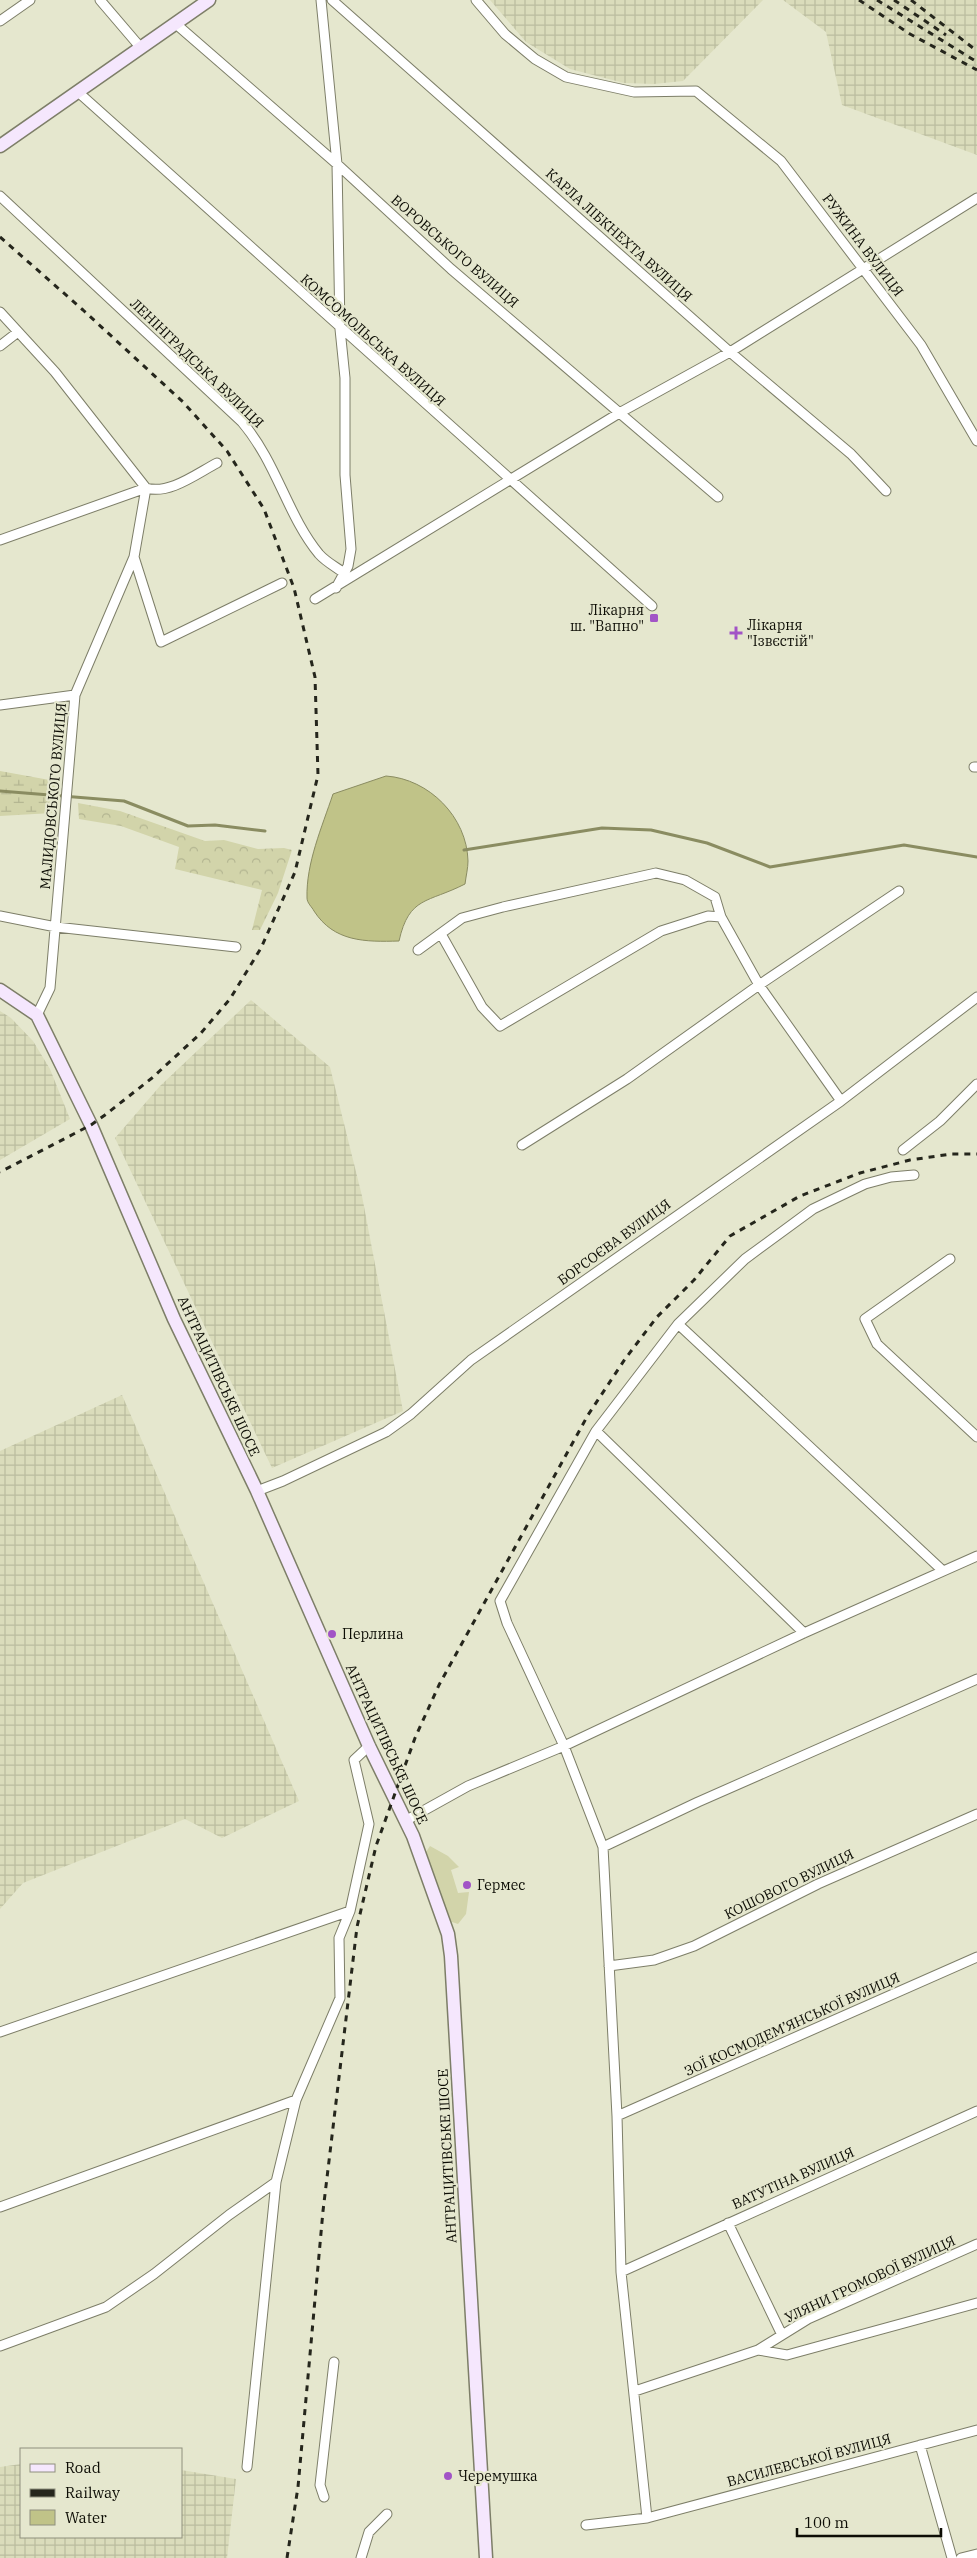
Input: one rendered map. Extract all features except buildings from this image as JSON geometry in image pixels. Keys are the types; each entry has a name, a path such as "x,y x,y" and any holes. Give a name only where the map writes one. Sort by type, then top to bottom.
{"main road":[{"path":"0,146 208,0"},
{"name":"АНТРАЦИТІВСЬКЕ ШОСЕ","path":"0,990 37,1015 91,1125 174,1319 257,1491 369,1746 413,1836 448,1934 451,1956 486,2558"}],"street":[{"path":"0,21 30,0"},
{"path":"100,0 141,48"},
{"path":"321,0 337,164 340,329 345,378 346,475 351,549 344,572 336,588"},
{"name":"КАРЛА ЛІБКНЕХТА ВУЛИЦЯ","path":"332,0 730,352 851,454 886,491"},
{"name":"РУЖИНА ВУЛИЦЯ","path":"476,0 505,34 535,59 566,77 634,92 696,91 781,161 865,268 922,345 977,442"},
{"name":"ВОРОВСЬКОГО ВУЛИЦЯ","path":"176,24 337,164 451,269 621,412 718,497"},
{"name":"КОМСОМОЛЬСЬКА ВУЛИЦЯ","path":"78,92 340,329 652,606"},
{"name":"ЛЕНІНГРАДСЬКА ВУЛИЦЯ","path":"0,196 242,422 259,442 306,536 321,556 344,572"},
{"path":"315,599 336,588 621,412 730,352 977,198"},
{"path":"0,312 55,372 146,488"},
{"path":"0,346 18,332"},
{"path":"0,540 146,488 154,490 170,487 217,463"},
{"name":"МАЛИДОВСЬКОГО ВУЛИЦЯ","path":"37,1015 50,988 75,695 134,557 146,488"},
{"path":"134,557 161,642 282,583"},
{"path":"0,706 75,695"},
{"path":"418,950 462,918 478,913 656,873 685,880 716,897 721,917 759,985 840,1101"},
{"path":"522,1145 627,1079 759,985 899,891"},
{"path":"0,916 56,927 236,947"},
{"path":"441,934 482,1006 500,1026 661,931 708,916 721,917"},
{"name":"БОРСОЄВА ВУЛИЦЯ","path":"257,1491 386,1432 411,1414 471,1360 840,1101 977,997"},
{"path":"903,1150 940,1121 977,1084"},
{"path":"647,2518 621,2272 617,2116 604,1848 564,1746 507,1623 500,1600 596,1431 678,1324 745,1259 813,1209 865,1184 891,1177 914,1175"},
{"path":"950,1259 865,1319 876,1344 977,1437"},
{"path":"678,1324 942,1570"},
{"path":"596,1431 804,1633"},
{"path":"405,1822 468,1786 564,1746 804,1633 977,1556"},
{"path":"604,1848 698,1802 977,1678"},
{"path":"247,2467 276,2182 296,2100 340,1998 339,1938 350,1911 369,1824 354,1760 369,1746"},
{"name":"КОШОВОГО ВУЛИЦЯ","path":"609,1966 654,1960 694,1946 818,1884 977,1814"},
{"path":"0,2032 350,1911"},
{"name":"ЗОЇ КОСМОДЕМ’ЯНСЬКОЇ ВУЛИЦЯ","path":"617,2116 977,1956"},
{"path":"0,2208 296,2100"},
{"name":"ВАТУТІНА ВУЛИЦЯ","path":"621,2272 977,2111"},
{"path":"0,2346 106,2307 154,2274 229,2214 276,2182"},
{"path":"728,2222 782,2335"},
{"name":"УЛЯНИ ГРОМОВОЇ ВУЛИЦЯ","path":"635,2391 758,2350 808,2320 977,2244"},
{"path":"758,2350 787,2355 977,2303"},
{"path":"324,2497 320,2485 334,2362"},
{"name":"ВАСИЛЕВСЬКОЇ ВУЛИЦЯ","path":"586,2525 647,2518 977,2430"},
{"path":"920,2445 952,2558"},
{"path":"361,2558 369,2532 387,2514"},
{"path":"961,2558 977,2554"}],"shaded area":[{"path":"490,0 763,0 683,81 654,84 624,83 570,69 526,42"},
{"path":"783,0 977,0 977,155 842,105 826,32"},
{"path":"251,1000 330,1067 362,1196 403,1411 272,1468 115,1138 160,1086"},
{"path":"0,1011 11,1018 33,1041 50,1069 70,1119 0,1160"},
{"path":"122,1395 299,1801 222,1838 185,1819 23,1883 0,1909 0,1451"},
{"path":"20,2464 20,2538 182,2538 182,2470 236,2479 227,2558 0,2558 0,2467"}],"green space":[{"path":"0,771 55,781 52,813 0,816"},
{"path":"78,803 120,811 205,841 224,840 258,849 284,848 292,850 278,893 260,930 252,930 262,890 175,869 179,847 121,826 79,819"},
{"path":"430,1846 448,1856 459,1867 451,1870 458,1893 469,1892 466,1914 458,1924 449,1921 426,1852"}],"water":[{"path":"386,776 417,784 443,803 453,816 461,830 466,845 468,861 465,884 430,899 415,908 403,926 399,941 362,940 341,934 331,929 322,921 307,900 307,885 312,858 333,794"}],"waterway":[{"path":"0,791 124,801 188,826 215,825 265,831"},
{"path":"464,850 602,828 651,830 707,843 770,867 904,845 977,857"}],"railway":[{"path":"859,0 910,34 977,70"},
{"path":"877,0 977,62"},
{"path":"894,0 946,35"},
{"path":"911,0 977,51"},
{"path":"0,237 183,402 227,451 264,509 294,588 315,677 318,775 295,872 261,948 230,999 201,1033 152,1078 105,1115 91,1125 0,1172"},
{"path":"287,2558 298,2487 323,2211 357,1927 376,1846 415,1738 439,1685 588,1415 625,1359 657,1317 694,1280 730,1236 800,1196 860,1173 910,1160 951,1154 977,1154"}],"place":[{"name":"Лікарня ш. \"Вапно\"","path":"654,618"},
{"name":"Лікарня \"Ізвєстій\"","path":"736,633"},
{"name":"Перлина","path":"332,1634"},
{"name":"Гермес","path":"467,1885"},
{"name":"Черемушка","path":"448,2476"}]}
